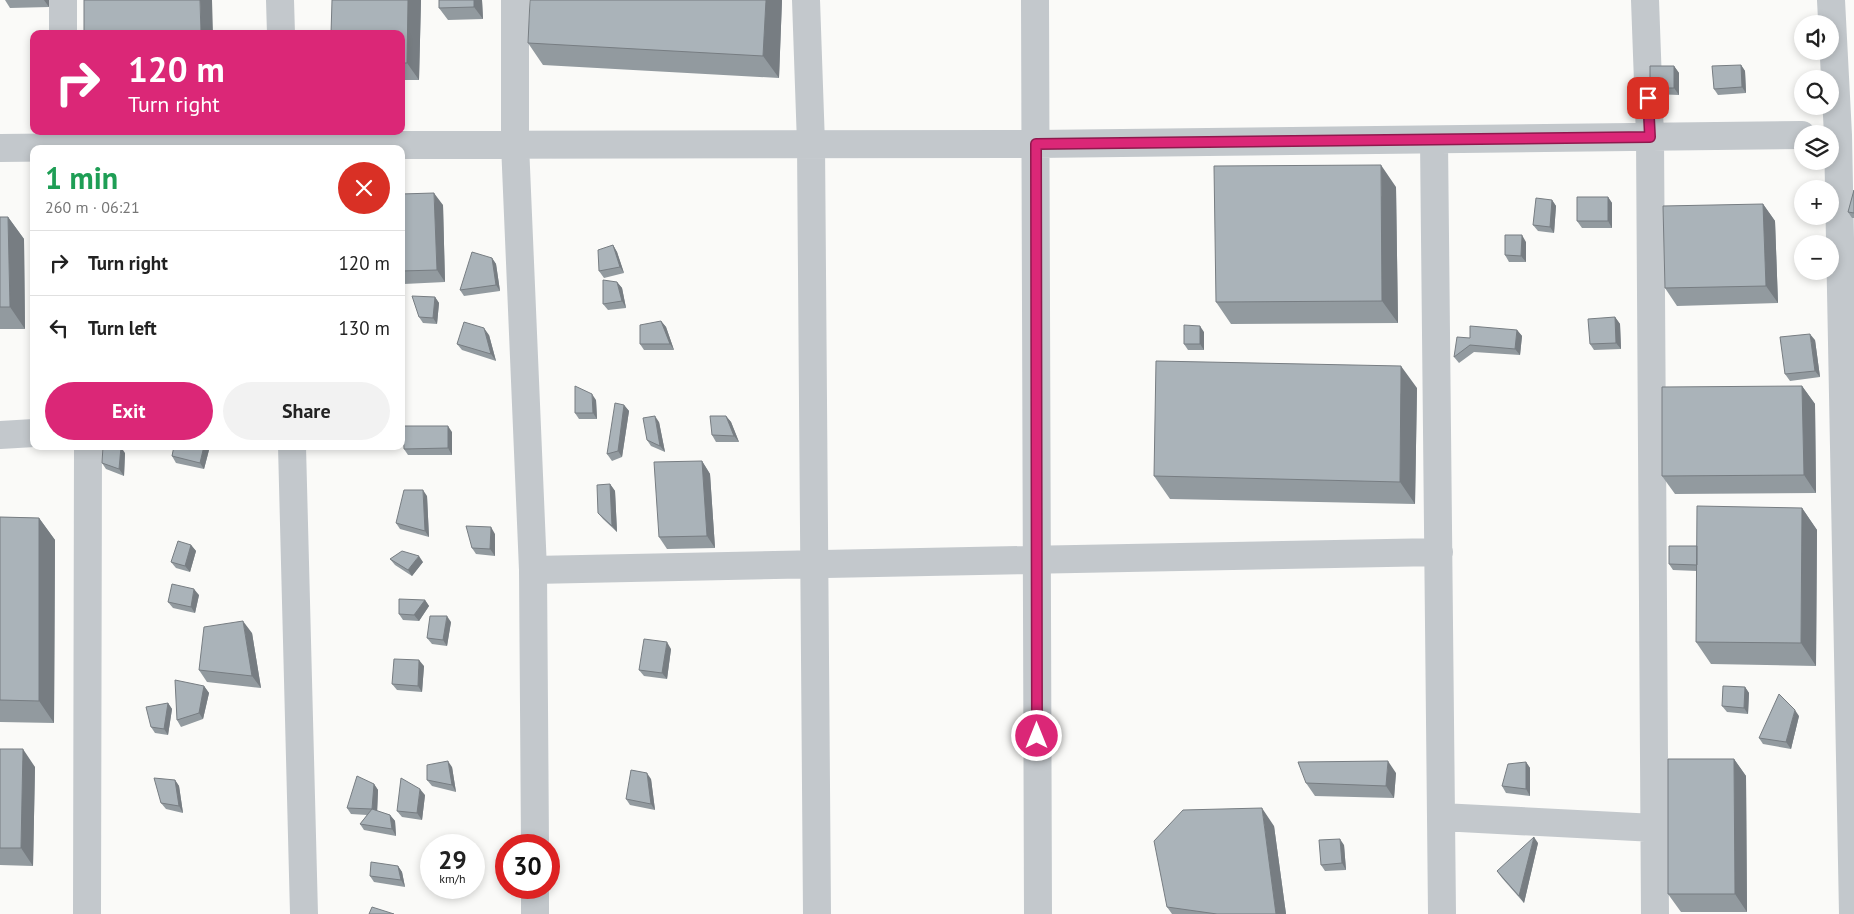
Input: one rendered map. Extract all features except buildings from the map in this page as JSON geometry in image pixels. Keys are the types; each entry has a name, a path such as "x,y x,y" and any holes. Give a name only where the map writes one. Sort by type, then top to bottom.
{"street":[{"path":"63,0 63,30"},
{"path":"280,0 281,30"},
{"path":"515,0 515,144 533,570 535,834"},
{"path":"806,0 810,144 818,914"},
{"path":"1035,0 1038,914"},
{"path":"1645,0 1650,137 1655,914"},
{"path":"1831,0 1841,135 1853,914"},
{"path":"31,145 62,142 1036,144 1794,135"},
{"path":"1434,140 1442,914"},
{"path":"0,148 30,145"},
{"path":"0,435 30,433"},
{"path":"87,914 88,450"},
{"path":"292,450 304,914"},
{"path":"533,570 1439,552"},
{"path":"1441,817 1655,828"},
{"path":"535,899 536,914"}],"route":[{"path":"1037,736 1036,144 1650,137 1648,98"}]}
